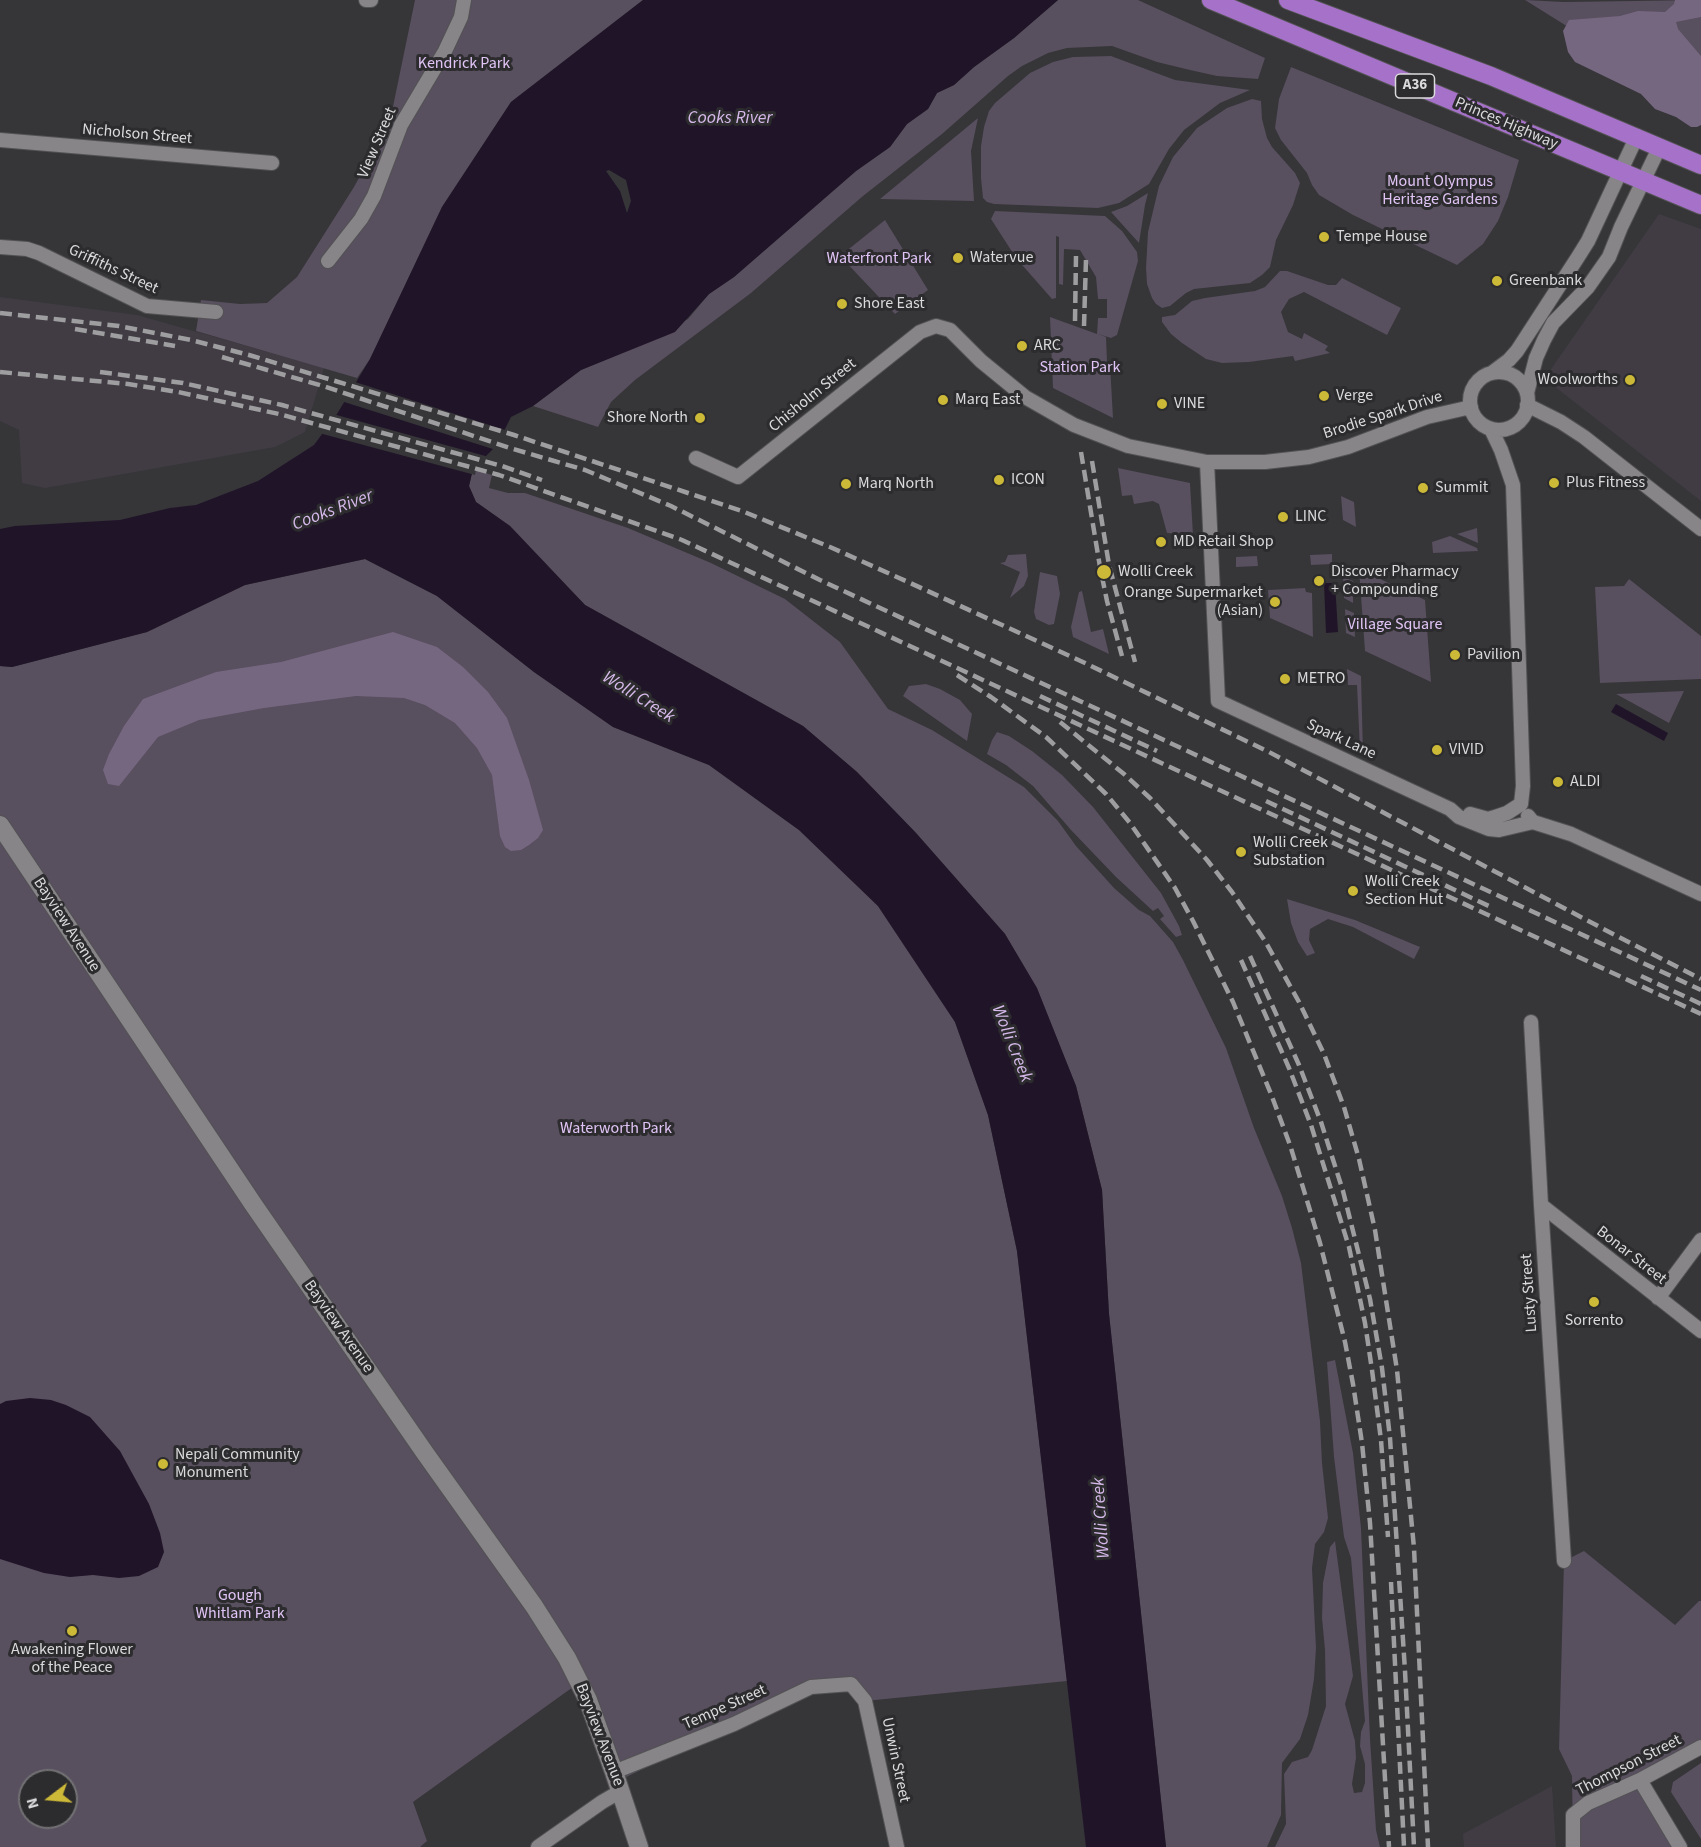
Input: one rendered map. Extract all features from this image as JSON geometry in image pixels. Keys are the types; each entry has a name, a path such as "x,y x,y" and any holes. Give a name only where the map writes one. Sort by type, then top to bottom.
{"highway":[{"name":"Princes Highway","path":"1211,0 1701,206"},
{"name":"A36","path":"1288,0 1491,76 1701,165"}],"main road":[{"name":"Bayview Avenue","path":"0,825 253,1204 534,1606 580,1682 615,1772 639,1847"}],"street":[{"path":"366,0 371,0"},
{"name":"View Street","path":"328,261 361,219 374,196 401,125 445,51 461,17 465,0"},
{"path":"1637,136 1588,241 1517,351 1509,360 1479,379 1474,385 1471,392 1471,407 1478,421 1491,429 1501,430 1518,422 1527,399 1536,358 1544,340 1553,323 1588,287 1609,257 1660,146"},
{"name":"Nicholson Street","path":"0,140 272,163"},
{"name":"Griffiths Street","path":"0,247 27,249 39,253 147,306 216,312"},
{"name":"Chisholm Street","path":"696,458 738,477 920,332 936,326 950,330"},
{"name":"Brodie Spark Drive","path":"950,330 1004,381 1056,416 1128,446 1207,462 1265,462 1309,457 1348,447 1427,417 1471,407"},
{"path":"1493,372 1510,374 1517,379 1527,399 1584,437 1701,529"},
{"path":"1491,429 1513,485 1523,786 1521,804 1533,822 1571,834 1701,894"},
{"name":"Spark Lane","path":"1207,462 1218,701 1450,809 1459,817 1490,829 1500,830 1533,822"},
{"name":"Spark Lane","path":"1450,809 1488,819 1507,813 1521,804"},
{"name":"Lusty Street","path":"1531,1022 1564,1561"},
{"name":"Bonar Street","path":"1541,1205 1701,1331"},
{"path":"1658,1298 1701,1240"},
{"name":"Tempe Street","path":"615,1772 734,1724 811,1687 851,1684"},
{"name":"Unwin Street","path":"851,1684 865,1701 897,1847"},
{"name":"Thompson Street","path":"1573,1847 1573,1815 1588,1803 1640,1780 1701,1747"},
{"path":"1640,1780 1680,1847"},
{"path":"538,1847 621,1791"}],"shaded area":[{"path":"1675,0 1701,0 1701,17 1676,22 1678,29 1701,56 1701,125 1697,127 1691,127 1676,117 1655,109 1641,94 1575,62 1568,52 1563,31 1569,20 1620,16 1638,11 1665,12"},
{"path":"1659,214 1701,229 1701,501 1554,386 1551,369"},
{"path":"0,297 137,315 324,368 305,432 275,447 45,488 22,483 19,430 0,421"},
{"path":"393,632 437,647 463,667 488,692 507,718 529,780 543,830 538,838 521,850 511,851 505,847 500,836 492,775 477,748 455,723 425,705 404,698 356,696 264,708 199,720 158,737 119,786 108,784 103,770 109,754 124,726 143,699 216,672 281,662"},
{"path":"1552,1786 1556,1847 1464,1847 1463,1834"}],"green space":[{"name":"Kendrick Park","path":"415,0 643,0 511,102 442,207 370,359 357,378 196,331 201,300 240,304 267,303 297,277 354,187 390,121"},
{"path":"1058,0 1138,0 1265,58 1258,79 1217,76 1190,70 1157,62 1112,46 1067,48 1048,53 1008,76 942,134 863,196 751,293 635,380 611,402 598,427 533,406 581,370 688,319 709,294 734,277 856,171 890,147 907,124 928,109 937,93 954,85"},
{"path":"1525,0 1564,2 1701,0 1701,110"},
{"path":"1111,56 1175,80 1250,90 1220,103 1184,130 1169,149 1149,184 1119,203 1098,208 987,202 983,198 981,146 989,111 995,103 1030,73 1053,62 1073,57"},
{"name":"Mount Olympus Heritage Gardens","path":"1291,67 1519,160 1498,221 1483,244 1457,265 1353,215 1319,195 1307,173 1281,140 1275,128 1279,99"},
{"path":"1252,99 1261,101 1262,119 1267,138 1295,173 1300,183 1293,205 1276,240 1270,267 1250,283 1194,289 1170,306 1162,308 1152,298 1147,284 1146,268 1148,232 1159,186 1173,157 1197,128 1227,108"},
{"path":"978,118 971,151 974,201 880,199"},
{"path":"1148,193 1139,243 1111,212 1127,206"},
{"name":"Station Park","path":"995,211 1105,216 1122,231 1137,252 1138,261 1117,335 1111,338 1098,334 1106,337 1113,418 1053,388 1050,317 1097,334 1098,318 1107,318 1107,299 1098,299 1096,277 1080,250 1064,249 1063,285 1059,284 1059,237 1056,236 1056,298 1052,299 1016,258 991,219"},
{"name":"Waterfront Park","path":"885,220 928,290 895,314 840,256"},
{"path":"1280,271 1287,271 1328,285 1336,285 1342,278 1401,308 1387,335 1304,292 1289,299 1281,312 1288,332 1302,339 1304,333 1328,346 1325,350 1330,353 1295,361 1293,356 1222,363 1206,359 1171,334 1162,322 1162,317 1175,315 1192,301 1255,291 1265,287"},
{"path":"1118,468 1190,483 1193,535 1167,533 1159,504 1153,501 1134,504 1132,495 1122,496"},
{"path":"473,469 492,475 489,488 508,493 525,493 628,528 711,563 785,599 840,642 888,709 932,730 1024,787 1058,821 1076,846 1114,888 1139,910 1150,916 1173,942 1226,1048 1292,1228 1301,1263 1320,1421 1328,1518 1324,1532 1315,1544 1312,1568 1316,1648 1314,1679 1308,1715 1300,1739 1282,1763 1281,1815 1267,1847 1166,1847 1109,1314 1102,1190 1076,1086 1037,989 1005,934 916,833 857,772 803,726 585,605 510,526 476,502 469,486"},
{"path":"1341,496 1354,502 1356,527 1343,520"},
{"path":"1477,528 1478,543 1457,534"},
{"path":"1450,536 1477,548 1478,551 1433,553 1432,542"},
{"path":"1026,554 1028,576 1024,586 1010,598 1020,572 1000,563 1005,562 1008,555"},
{"path":"1332,554 1332,564 1311,565 1310,555"},
{"path":"1257,556 1258,566 1236,567 1236,557"},
{"name":"Waterworth Park","path":"365,559 437,596 534,672 613,727 709,765 799,830 878,906 955,1022 988,1115 1017,1251 1067,1681 865,1701 851,1684 811,1687 618,1781 580,1682 413,1802 427,1841 420,1847 0,1847 0,666 12,667 147,632 245,585"},
{"name":"Village Square","path":"1359,569 1425,600 1431,682 1365,651"},
{"path":"1040,572 1057,576 1060,594 1054,624 1049,625 1036,619 1034,612"},
{"path":"1343,577 1353,581 1353,603 1344,598"},
{"path":"1629,579 1701,636 1701,679 1600,683 1595,587 1624,586"},
{"path":"1305,588 1306,592 1312,593 1313,637 1270,618 1268,590"},
{"path":"1082,591 1091,632 1103,629 1109,654 1073,637 1071,627 1079,592"},
{"path":"1345,609 1354,613 1355,637 1346,633"},
{"path":"1347,669 1361,676 1363,753 1360,751 1357,685 1348,685"},
{"path":"926,684 960,700 972,714 967,741 903,696 909,686"},
{"path":"1684,691 1669,723 1616,694"},
{"path":"997,732 1009,736 1032,751 1062,775 1093,807 1161,893 1182,935 1176,937 1160,919 1164,916 1158,908 1153,911 1116,877 1033,786 1006,765 987,754"},
{"path":"1287,899 1355,920 1420,947 1414,959 1353,927 1328,919 1310,929 1309,940 1315,953 1307,956 1298,942 1291,923"},
{"path":"1335,1360 1353,1453 1361,1528 1370,1739 1376,1830 1380,1847 1275,1847 1286,1824 1284,1774 1292,1762 1308,1757 1326,1706 1322,1618 1323,1583 1330,1547 1335,1541 1353,1676 1345,1704 1355,1741 1356,1758 1352,1784 1354,1793 1362,1792 1365,1783 1365,1764 1360,1746 1365,1721 1351,1558 1344,1537 1334,1457 1327,1362"},
{"path":"1584,1551 1675,1625 1701,1601 1701,1747 1640,1780 1680,1847 1573,1847 1572,1776 1559,1749 1564,1561"},
{"path":"1701,1763 1701,1839 1671,1792 1673,1782"}],"water":[{"name":"Cooks River","path":"643,0 1058,0 954,85 937,93 928,109 907,124 890,147 856,171 734,277 709,294 675,332 581,370 533,406 511,417 497,445 473,469 469,486 476,502 510,526 585,605 803,726 857,772 916,833 1005,934 1037,988 1076,1086 1102,1190 1109,1314 1166,1847 1086,1847 1017,1251 988,1115 955,1022 878,906 799,830 709,765 613,727 534,672 437,596 365,559 245,585 147,632 12,667 0,666 0,529 15,526 120,520 170,508 196,505 258,481 314,445 337,414 370,359 442,207 511,102","holes":["609,170 626,180 631,201 627,213 620,191 606,171"]},
{"path":"1324,583 1335,583 1338,632 1326,633"},
{"path":"1616,704 1668,733 1664,741 1611,712"},
{"path":"30,1398 51,1400 90,1417 120,1451 149,1504 160,1533 164,1552 158,1567 139,1576 70,1577 44,1573 0,1559 0,1404"}],"pier":[{"path":"352,381 508,431 496,450 341,401"},
{"path":"333,414 489,457 476,470 475,475 319,433"}],"railway":[{"path":"1075,321 1076,256"},
{"path":"1084,326 1086,259"},
{"path":"0,313 119,326 191,340 249,355 514,435 742,511 908,582 1085,663 1269,752 1701,979"},
{"path":"75,329 175,346"},
{"path":"222,357 323,386 510,448 585,470 671,506 820,580 1701,990"},
{"path":"0,372 128,384 178,392 279,414 499,475 682,540 1701,1014"},
{"path":"100,372 183,383 282,405 502,466 542,480"},
{"path":"1081,452 1100,567 1122,656"},
{"path":"1092,461 1109,565 1135,662"},
{"path":"957,675 1046,737 1106,794 1130,823 1175,888 1193,921 1233,1002 1290,1145 1320,1243 1345,1342 1362,1443 1370,1523 1389,1847"},
{"path":"1040,696 1157,751"},
{"path":"1060,722 1150,798 1207,860 1232,892 1265,941 1299,1002 1324,1054 1344,1107 1359,1159 1375,1230 1397,1370 1414,1548 1428,1847"},
{"path":"1266,801 1491,907"},
{"path":"1250,956 1299,1065 1321,1122 1343,1191 1370,1299 1382,1368 1390,1438 1414,1847"},
{"path":"1241,960 1289,1068 1311,1125 1349,1247 1372,1370 1381,1440 1388,1537"},
{"path":"1641,976 1701,1004"},
{"path":"1391,1582 1404,1847"}],"place":[{"name":"Tempe House","path":"1324,237"},
{"name":"Watervue","path":"958,258"},
{"name":"Greenbank","path":"1497,281"},
{"name":"Shore East","path":"842,304"},
{"name":"ARC","path":"1022,346"},
{"name":"Woolworths","path":"1630,380"},
{"name":"Verge","path":"1324,396"},
{"name":"Marq East","path":"943,400"},
{"name":"VINE","path":"1162,404"},
{"name":"Shore North","path":"700,418"},
{"name":"ICON","path":"999,480"},
{"name":"Plus Fitness","path":"1554,483"},
{"name":"Marq North","path":"846,484"},
{"name":"Summit","path":"1423,488"},
{"name":"LINC","path":"1283,517"},
{"name":"MD Retail Shop","path":"1161,542"},
{"name":"Wolli Creek","path":"1104,572"},
{"name":"Discover Pharmacy + Compounding","path":"1319,581"},
{"name":"Orange Supermarket (Asian)","path":"1275,602"},
{"name":"Pavilion","path":"1455,655"},
{"name":"METRO","path":"1285,679"},
{"name":"VIVID","path":"1437,750"},
{"name":"ALDI","path":"1558,782"},
{"name":"Wolli Creek Substation","path":"1241,852"},
{"name":"Wolli Creek Section Hut","path":"1353,891"},
{"name":"Sorrento","path":"1594,1302"},
{"name":"Nepali Community Monument","path":"163,1464"},
{"name":"Awakening Flower of the Peace","path":"72,1631"}],"park label":[{"name":"Gough Whitlam Park","path":"240,1605"}]}
